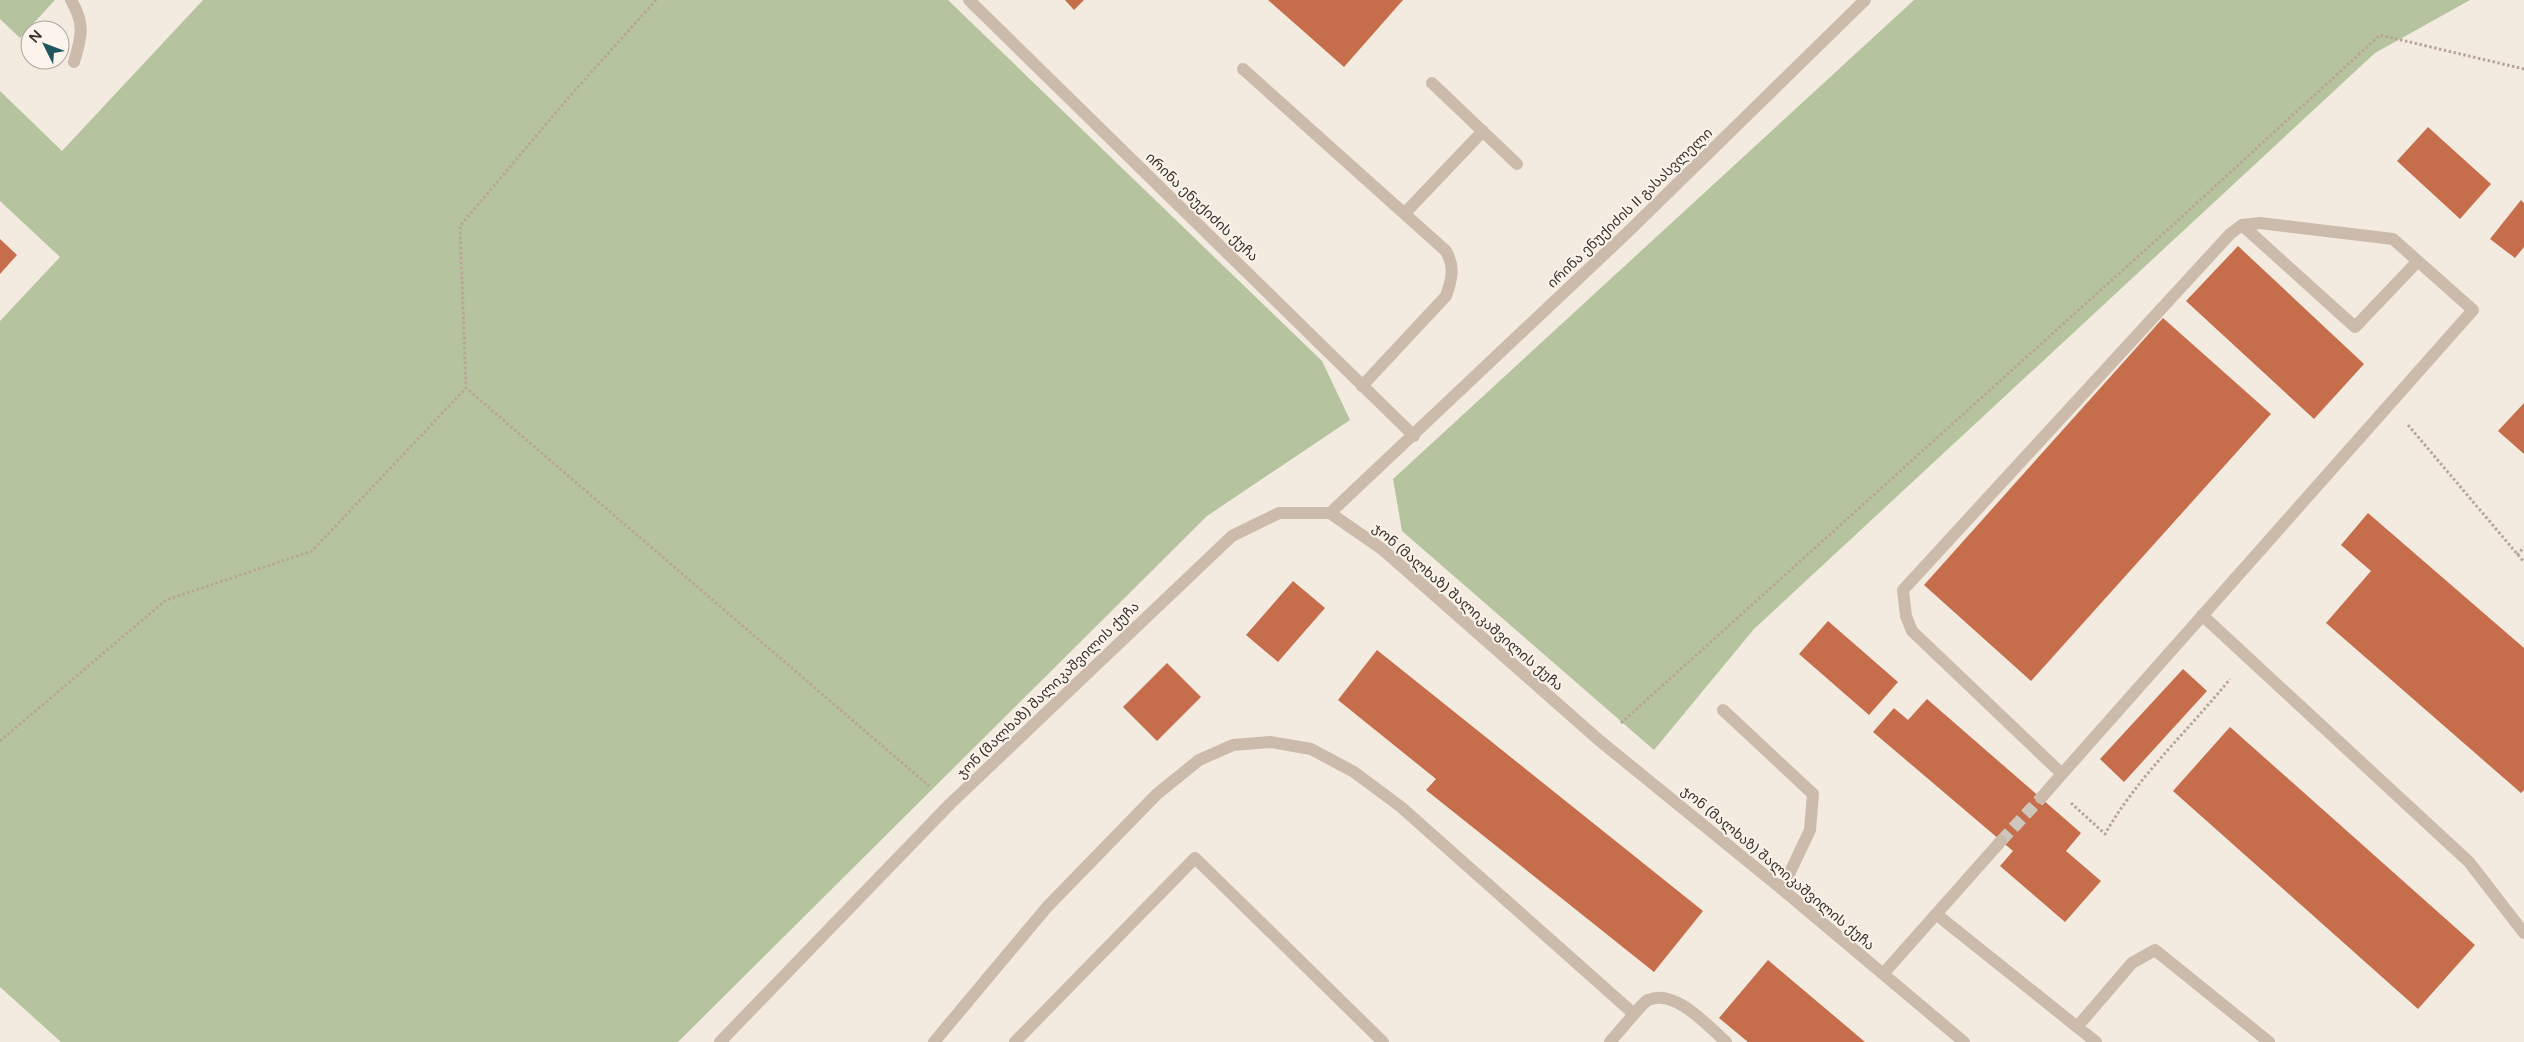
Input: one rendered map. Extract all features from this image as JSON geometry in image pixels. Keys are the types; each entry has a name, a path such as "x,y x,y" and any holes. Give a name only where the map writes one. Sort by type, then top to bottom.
{"street":[{"path":"71,0 80,16 82,37 74,62"},
{"name":"ირინა ენუქიძის ქუჩა","path":"969,0 1414,436"},
{"name":"ირინა ენუქიძის II გასასვლელი","path":"1330,514 1414,436 1865,0"},
{"path":"1243,69 1446,250 1452,261 1452,279 1446,296 1362,386"},
{"path":"1432,83 1517,164"},
{"path":"1404,213 1483,131"},
{"path":"2041,798 2474,310 2393,239 2260,223 2242,225 2230,234 1903,590 1906,616 1912,631 2062,774"},
{"path":"2242,225 2355,327 2418,261"},
{"name":"ჯონ (მალხაზ) შალიკაშვილის ქუჩა","path":"720,1042 950,804 1232,536 1278,513 1330,514 1382,548 1600,742 1782,889 1964,1042"},
{"path":"2202,615 2469,862 2524,933"},
{"path":"1723,710 1813,794 1810,830 1782,889"},
{"path":"934,1042 1047,907 1157,794 1198,760 1233,745 1270,742 1311,749 1354,772 1401,807 1634,1014"},
{"path":"1883,974 2001,842"},
{"path":"1015,1042 1195,858 1383,1042"},
{"path":"1936,914 2096,1042"},
{"path":"2077,1027 2132,963 2155,950 2270,1042"},
{"path":"1610,1042 1646,1000 1658,998 1673,1000 1693,1012 1726,1042"}],"path":[{"path":"0,741 166,600 312,551 466,388 460,226 569,97 656,0"},
{"path":"1600,742 2380,35 2524,69"},
{"path":"466,388 950,804"},
{"path":"2390,404 2524,562"},
{"path":"2518,554 2524,547"},
{"path":"2052,785 2106,834 2117,814 2148,773 2214,698 2247,657"}],"green space":[{"path":"0,0 55,0 37,20 20,20 20,38 0,19"},
{"path":"203,0 948,0 1322,361 1350,420 1207,516 678,1042 61,1042 0,987 0,321 60,257 0,201 0,91 62,151"},
{"path":"1914,0 2470,0 2375,53 1754,629 1654,750 1402,531 1393,479"}],"building":[{"path":"1065,0 1084,0 1074,10"},
{"path":"1268,0 1403,0 1344,67"},
{"path":"2428,127 2491,184 2460,219 2397,161"},
{"path":"2521,200 2524,203 2524,247 2515,258 2490,239"},
{"path":"0,239 17,255 0,274"},
{"path":"2238,246 2364,364 2314,419 2186,301"},
{"path":"2163,318 2271,414 2031,681 1924,585"},
{"path":"2524,403 2524,454 2498,431"},
{"path":"2368,513 2524,648 2524,790 2521,793 2326,623 2371,571 2341,545"},
{"path":"1293,581 1325,608 1278,662 1246,635"},
{"path":"1828,621 1898,682 1869,715 1799,654"},
{"path":"1377,650 1703,911 1654,972 1426,790 1436,779 1338,700"},
{"path":"1167,663 1201,697 1157,741 1123,707"},
{"path":"2183,669 2207,691 2124,782 2100,759"},
{"path":"1927,699 2081,833 2066,851 2101,881 2065,922 2000,866 2013,851 1873,732 1894,708 1908,720"},
{"path":"2230,727 2475,945 2418,1009 2173,791"},
{"path":"1768,960 1865,1042 1748,1042 1719,1018"}],"tunnel":[{"path":"2001,841 2041,798"}]}
